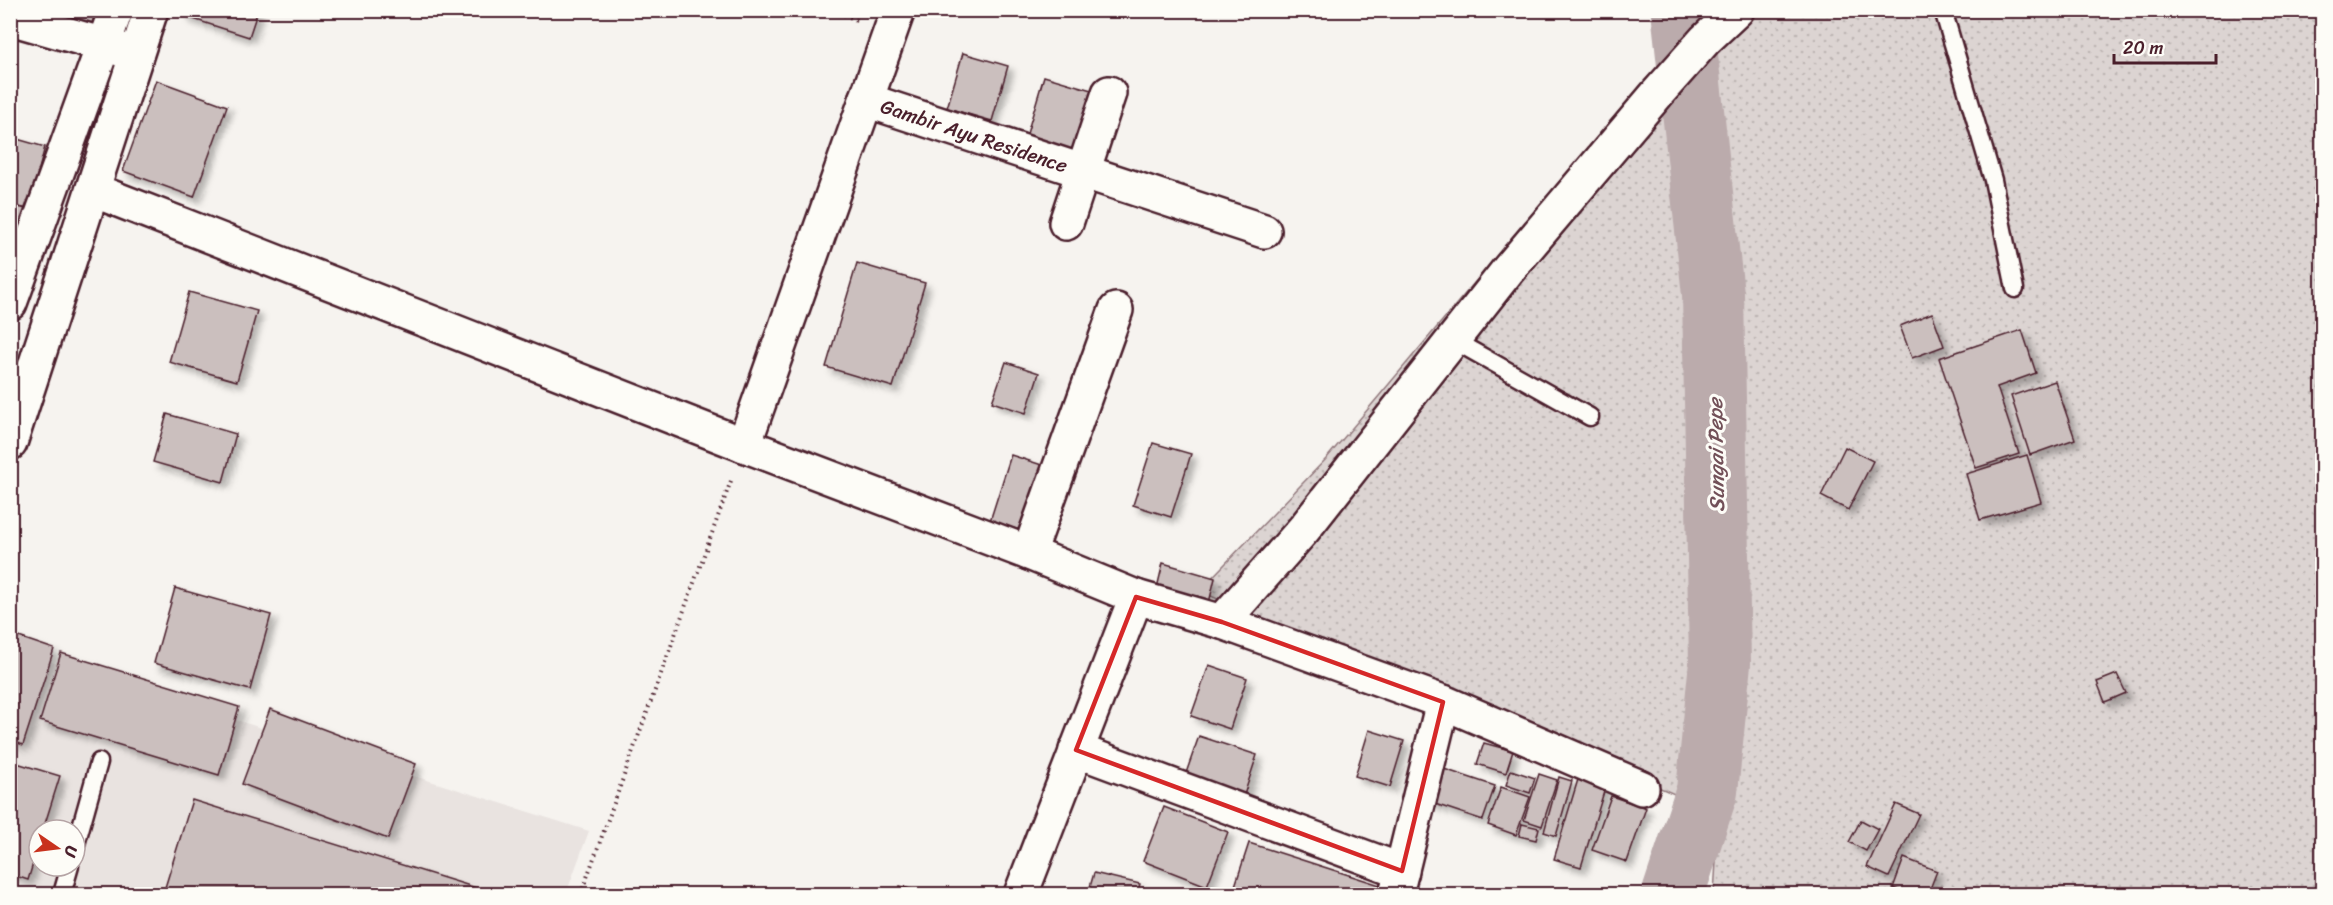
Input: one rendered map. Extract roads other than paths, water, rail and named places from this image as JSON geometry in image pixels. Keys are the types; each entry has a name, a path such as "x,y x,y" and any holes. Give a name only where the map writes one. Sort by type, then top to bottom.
{"street":[{"path":"10,303 116,10"},
{"path":"10,443 151,10"},
{"path":"744,445 898,10"},
{"path":"1222,622 1304,529 1508,270 1657,94 1737,10"},
{"path":"10,18 136,54"},
{"name":"Gambir Ayu Residence","path":"1066,224 1109,93"},
{"name":"Gambir Ayu Residence","path":"866,100 1264,231"},
{"path":"93,190 744,445 1029,553 1136,597 1222,622 1443,702 1642,788"},
{"path":"1029,553 1116,310"},
{"path":"1021,894 1136,597"},
{"path":"1076,750 1399,883 1443,702"}],"lane":[{"path":"1943,10 1992,180 2015,289"},
{"path":"1453,340 1590,417"},
{"path":"83,818 99,762"},
{"path":"62,894 67,878"}],"waterway":[{"name":"Sungai Pepe","path":"1673,894 1707,791 1720,663 1713,294 1682,10"}]}
